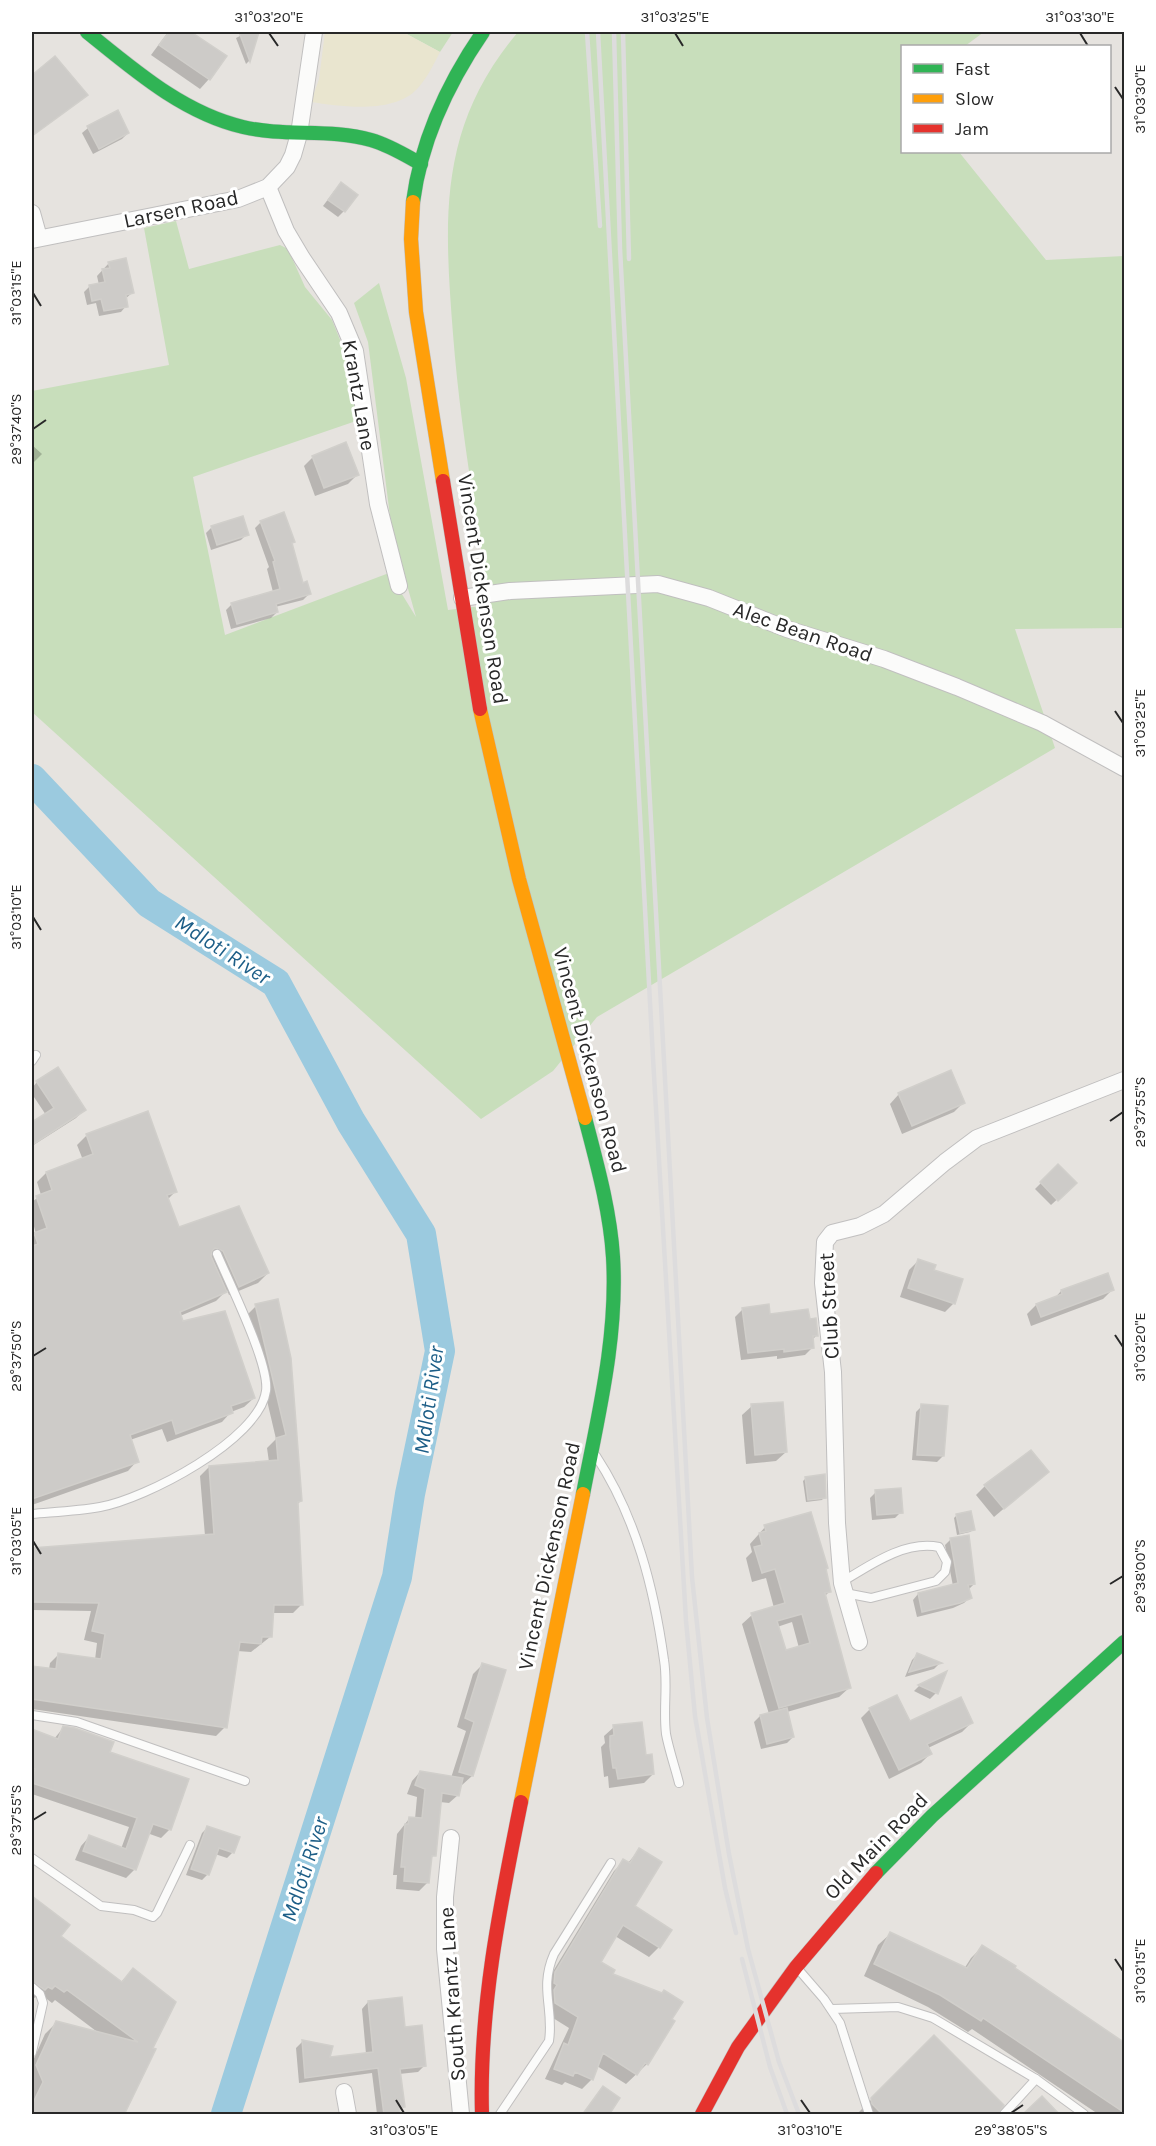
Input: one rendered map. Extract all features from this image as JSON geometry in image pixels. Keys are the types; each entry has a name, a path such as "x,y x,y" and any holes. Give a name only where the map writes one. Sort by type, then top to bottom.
{"main road":[{"path":"87,32 166,94 204,115 241,127 269,132 364,138 393,148 421,164"},
{"name":"Vincent Dickenson Road","path":"482,2112 480,2074 485,1995 495,1931 592,1450 610,1347 614,1297 613,1256 607,1206 498,795 483,727 416,312 411,255 411,214 421,164 439,110 453,79 483,32"},
{"name":"Old Main Road","path":"702,2115 738,2047 796,1967 880,1868 917,1831 1125,1642"}],"street":[{"name":"Larsen Road","path":"35,239 238,199 268,187 287,167 293,156 299,134 314,32"},
{"name":"Krantz Lane","path":"268,187 286,231 339,313 355,351 378,504 399,586"},
{"path":"32,213 35,239"},
{"name":"Alec Bean Road","path":"462,598 510,591 658,584 709,598 787,629 884,659 957,687 1042,723 1125,768"},
{"name":"Club Street","path":"859,1642 843,1588 832,1372 823,1283 825,1242 832,1233 860,1226 884,1214 977,1138 1125,1080"},
{"name":"South Krantz Lane","path":"451,1838 445,1897 445,1949 462,2115"},
{"path":"344,2092 348,2115"},
{"path":"462,2115 482,2112"}],"lane":[{"path":"32,1514 101,1507 158,1486 223,1447 252,1420 262,1404 266,1379 258,1351 217,1254"},
{"path":"592,1450 624,1506 634,1530 647,1575 665,1661 666,1734 679,1783"},
{"path":"930,1545 939,1547 947,1562 945,1572 936,1581 871,1598 843,1588 881,1558 913,1548 930,1545"},
{"path":"32,1715 77,1722 245,1781"},
{"path":"32,1858 101,1906 134,1910 153,1917 190,1845"},
{"path":"500,2115 549,2041 551,2028 546,1990 548,1969 554,1954 611,1863"},
{"path":"796,1967 832,2009 840,2023 869,2115"},
{"path":"32,1987 40,1994 43,2003 32,2052"},
{"path":"832,2009 898,2007 933,2018 1036,2079 1084,2115"},
{"path":"1004,2115 1036,2079"}],"green space":[{"path":"403,32 453,32 440,52"},
{"path":"518,32 984,32 966,45 901,45 901,153 960,153 1046,260 1124,256 1124,628 1015,629 1055,748 597,1017 553,1071 481,1119 32,712 32,391 169,365 144,228 176,221 189,269 280,245 288,249 305,287 332,320 349,362 359,420 193,477 225,635 389,573 416,617 392,532 368,342 354,303 379,283 406,378 448,610 490,605 460,402 448,251 452,175 460,139 473,103 492,67"}],"sand":[{"path":"325,32 403,32 440,52 418,88 396,102 353,107 311,102 319,79"}],"building":[{"path":"169,32 191,32 227,56 210,80 159,45"},
{"path":"239,32 259,32 250,62"},
{"path":"55,56 88,95 32,136 32,75"},
{"path":"118,110 129,133 99,149 87,126"},
{"path":"341,182 358,195 345,212 328,200"},
{"path":"126,258 134,293 126,295 128,307 104,311 101,299 92,301 89,285 105,282 102,269 110,268 108,262"},
{"path":"346,442 359,475 324,488 312,456"},
{"path":"284,512 295,542 292,543 303,583 307,581 311,594 276,604 278,612 237,624 231,603 280,589 273,562 275,561 260,521"},
{"path":"243,516 249,535 217,545 211,526"},
{"path":"58,1067 86,1110 32,1145 32,1122 54,1108 36,1081"},
{"path":"951,1070 965,1103 912,1126 898,1093"},
{"path":"148,1111 177,1192 167,1195 179,1227 239,1206 269,1273 239,1287 223,1251 215,1248 211,1256 227,1292 180,1312 183,1321 225,1311 255,1398 231,1406 233,1413 176,1434 172,1420 130,1435 139,1462 32,1499 32,1246 38,1244 34,1233 47,1228 36,1196 52,1190 46,1172 93,1154 86,1134"},
{"path":"1058,1164 1077,1183 1058,1201 1040,1182"},
{"path":"918,1259 936,1265 934,1270 963,1279 955,1304 908,1288"},
{"path":"1108,1273 1114,1290 1041,1317 1036,1304 1062,1294 1061,1290"},
{"path":"278,1299 291,1358 302,1501 298,1502 303,1605 274,1605 272,1637 262,1637 261,1644 240,1642 227,1728 32,1699 32,1666 56,1669 58,1653 101,1659 105,1634 92,1631 99,1603 32,1602 32,1548 214,1534 209,1466 278,1460 276,1438 286,1435 255,1304"},
{"path":"769,1304 770,1314 808,1309 810,1319 816,1318 818,1336 813,1336 814,1348 748,1353 742,1308"},
{"path":"783,1402 787,1452 755,1455 751,1404"},
{"path":"921,1404 948,1406 944,1456 917,1455"},
{"path":"1031,1450 1049,1472 1004,1509 984,1485"},
{"path":"825,1474 826,1498 808,1500 805,1477"},
{"path":"901,1488 903,1513 877,1515 875,1490"},
{"path":"971,1511 975,1530 960,1533 956,1514"},
{"path":"811,1512 828,1568 826,1569 831,1592 825,1593 851,1688 779,1708 751,1613 785,1603 775,1569 762,1573 754,1547 762,1545 759,1533 766,1531 764,1525","holes":["802,1614 810,1643 786,1650 777,1621"]},
{"path":"969,1535 975,1584 968,1585 972,1598 922,1612 918,1593 958,1583 950,1538"},
{"path":"917,1653 942,1663 909,1672"},
{"path":"482,1663 506,1670 473,1776 459,1772 474,1722 465,1718"},
{"path":"947,1671 938,1694 918,1685"},
{"path":"897,1695 910,1721 961,1697 973,1723 927,1744 932,1754 899,1770 869,1708"},
{"path":"787,1708 794,1737 767,1744 760,1715"},
{"path":"642,1722 646,1755 652,1754 654,1774 618,1779 616,1768 613,1768 610,1747 610,1736 614,1735 613,1725"},
{"path":"63,1726 114,1742 110,1752 189,1779 171,1830 153,1824 136,1870 83,1851 89,1835 126,1849 137,1818 32,1783 35,1769 32,1768 32,1729 58,1739"},
{"path":"420,1771 463,1778 459,1796 442,1793 436,1856 432,1856 429,1883 404,1881 405,1867 401,1867 405,1824 408,1824 409,1817 422,1818 425,1789 415,1785"},
{"path":"207,1826 240,1837 234,1853 219,1848 209,1875 191,1869"},
{"path":"639,1848 662,1862 635,1906 672,1930 660,1948 623,1925 601,1962 615,1970 613,1974 662,1993 664,1990 683,2002 672,2019 675,2021 648,2065 645,2063 637,2075 603,2053 593,2080 575,2072 573,2076 554,2069 564,2043 568,2045 578,2017 555,2003 554,1990 557,1985 554,1983 555,1972 623,1859 630,1863"},
{"path":"32,1896 70,1925 61,1936 122,1982 133,1968 176,2002 124,2115 32,2115 32,2105 43,2082 36,2065 56,2021 138,2042 67,1990 64,1992 55,1986 45,1990 32,1981"},
{"path":"890,1932 967,1968 982,1945 1016,1966 1015,1968 1125,2043 1125,2113 983,2018 981,2021 940,1995 874,1964"},
{"path":"402,1997 405,2027 422,2025 426,2066 400,2069 405,2107 399,2108 400,2113 384,2115 378,2068 305,2078 302,2040 333,2046 330,2057 373,2052 368,2001"},
{"path":"934,2035 1004,2105 998,2115 883,2115 872,2104 871,2098"},
{"path":"603,2086 620,2098 609,2115 582,2115"},
{"path":"1042,2096 1060,2115 1022,2115"}],"waterway":[{"name":"Mdloti River","path":"32,779 149,903 276,983 351,1122 421,1234 440,1351 410,1494 397,1577 226,2114"}],"railway":[{"path":"587,32 600,226"},
{"path":"598,32 653,1058 686,1621 695,1716 725,1888 736,1933"},
{"path":"614,32 620,249 692,1577 707,1718 729,1854 748,1949 779,2062 799,2114"},
{"path":"623,32 629,259"},
{"path":"742,1959 770,2067 787,2114"}],"traffic: fast":[{"path":"87,32 160,89 200,112 259,130 355,136 397,150 421,164"},
{"path":"413,202 422,157 438,113 458,72 483,32"},
{"path":"583,1494 606,1376 614,1287 609,1222 585,1118"},
{"path":"876,1873 932,1816 1124,1642"}],"traffic: slow":[{"path":"413,202 411,239 416,312 443,481"},
{"path":"480,709 519,879 585,1118"},
{"path":"521,1802 583,1494"}],"traffic: jam":[{"path":"443,481 480,709"},
{"path":"482,2114 487,1996 492,1957 521,1802"},
{"path":"702,2114 738,2047 796,1967 876,1873"}]}
